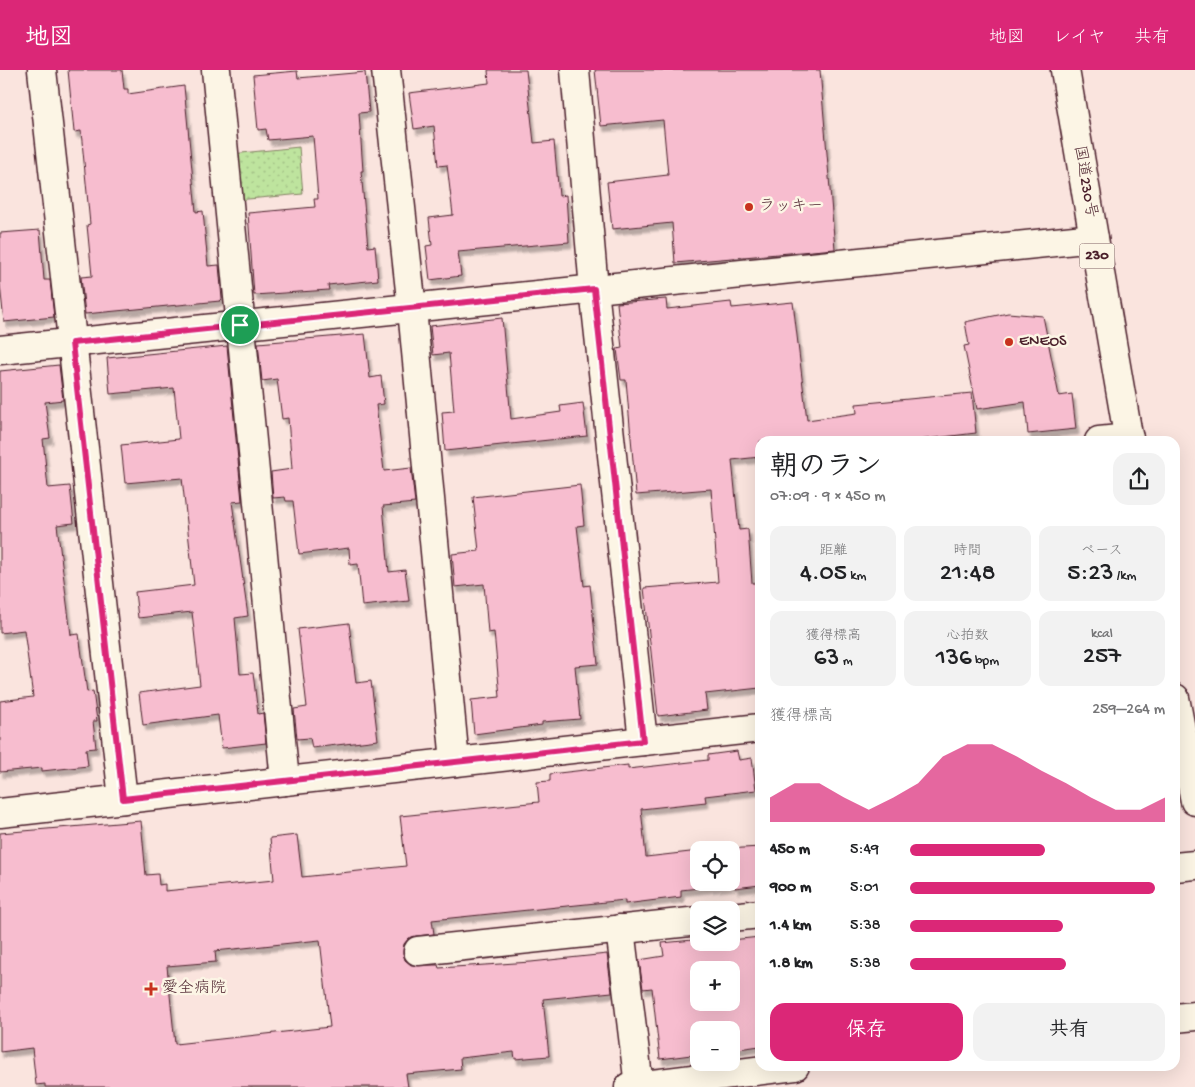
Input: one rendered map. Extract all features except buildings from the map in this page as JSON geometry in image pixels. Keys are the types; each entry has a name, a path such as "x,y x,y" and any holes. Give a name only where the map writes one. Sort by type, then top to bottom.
{"main road":[{"path":"42,70 123,799"},
{"path":"216,70 285,781"},
{"path":"386,70 412,309 455,762"},
{"path":"575,70 594,289 643,741"},
{"name":"国道230号","path":"1064,70 1128,436"},
{"path":"0,350 1094,238"},
{"path":"1180,724 1195,801"},
{"path":"0,813 755,729"},
{"path":"1180,866 1195,864"},
{"path":"740,916 755,915"},
{"path":"418,951 690,921"},
{"path":"620,930 634,1086 688,1083 764,1071"},
{"path":"1180,1018 1195,1016"}],"green space":[{"path":"299,147 303,194 237,200 232,154"}],"place":[{"name":"ラッキー","path":"749,207"},
{"name":"ENEOS","path":"1009,342"},
{"name":"愛全病院","path":"151,989"}],"route":[{"path":"594,289 643,741 123,799 72,343 240,325 594,289"}]}
